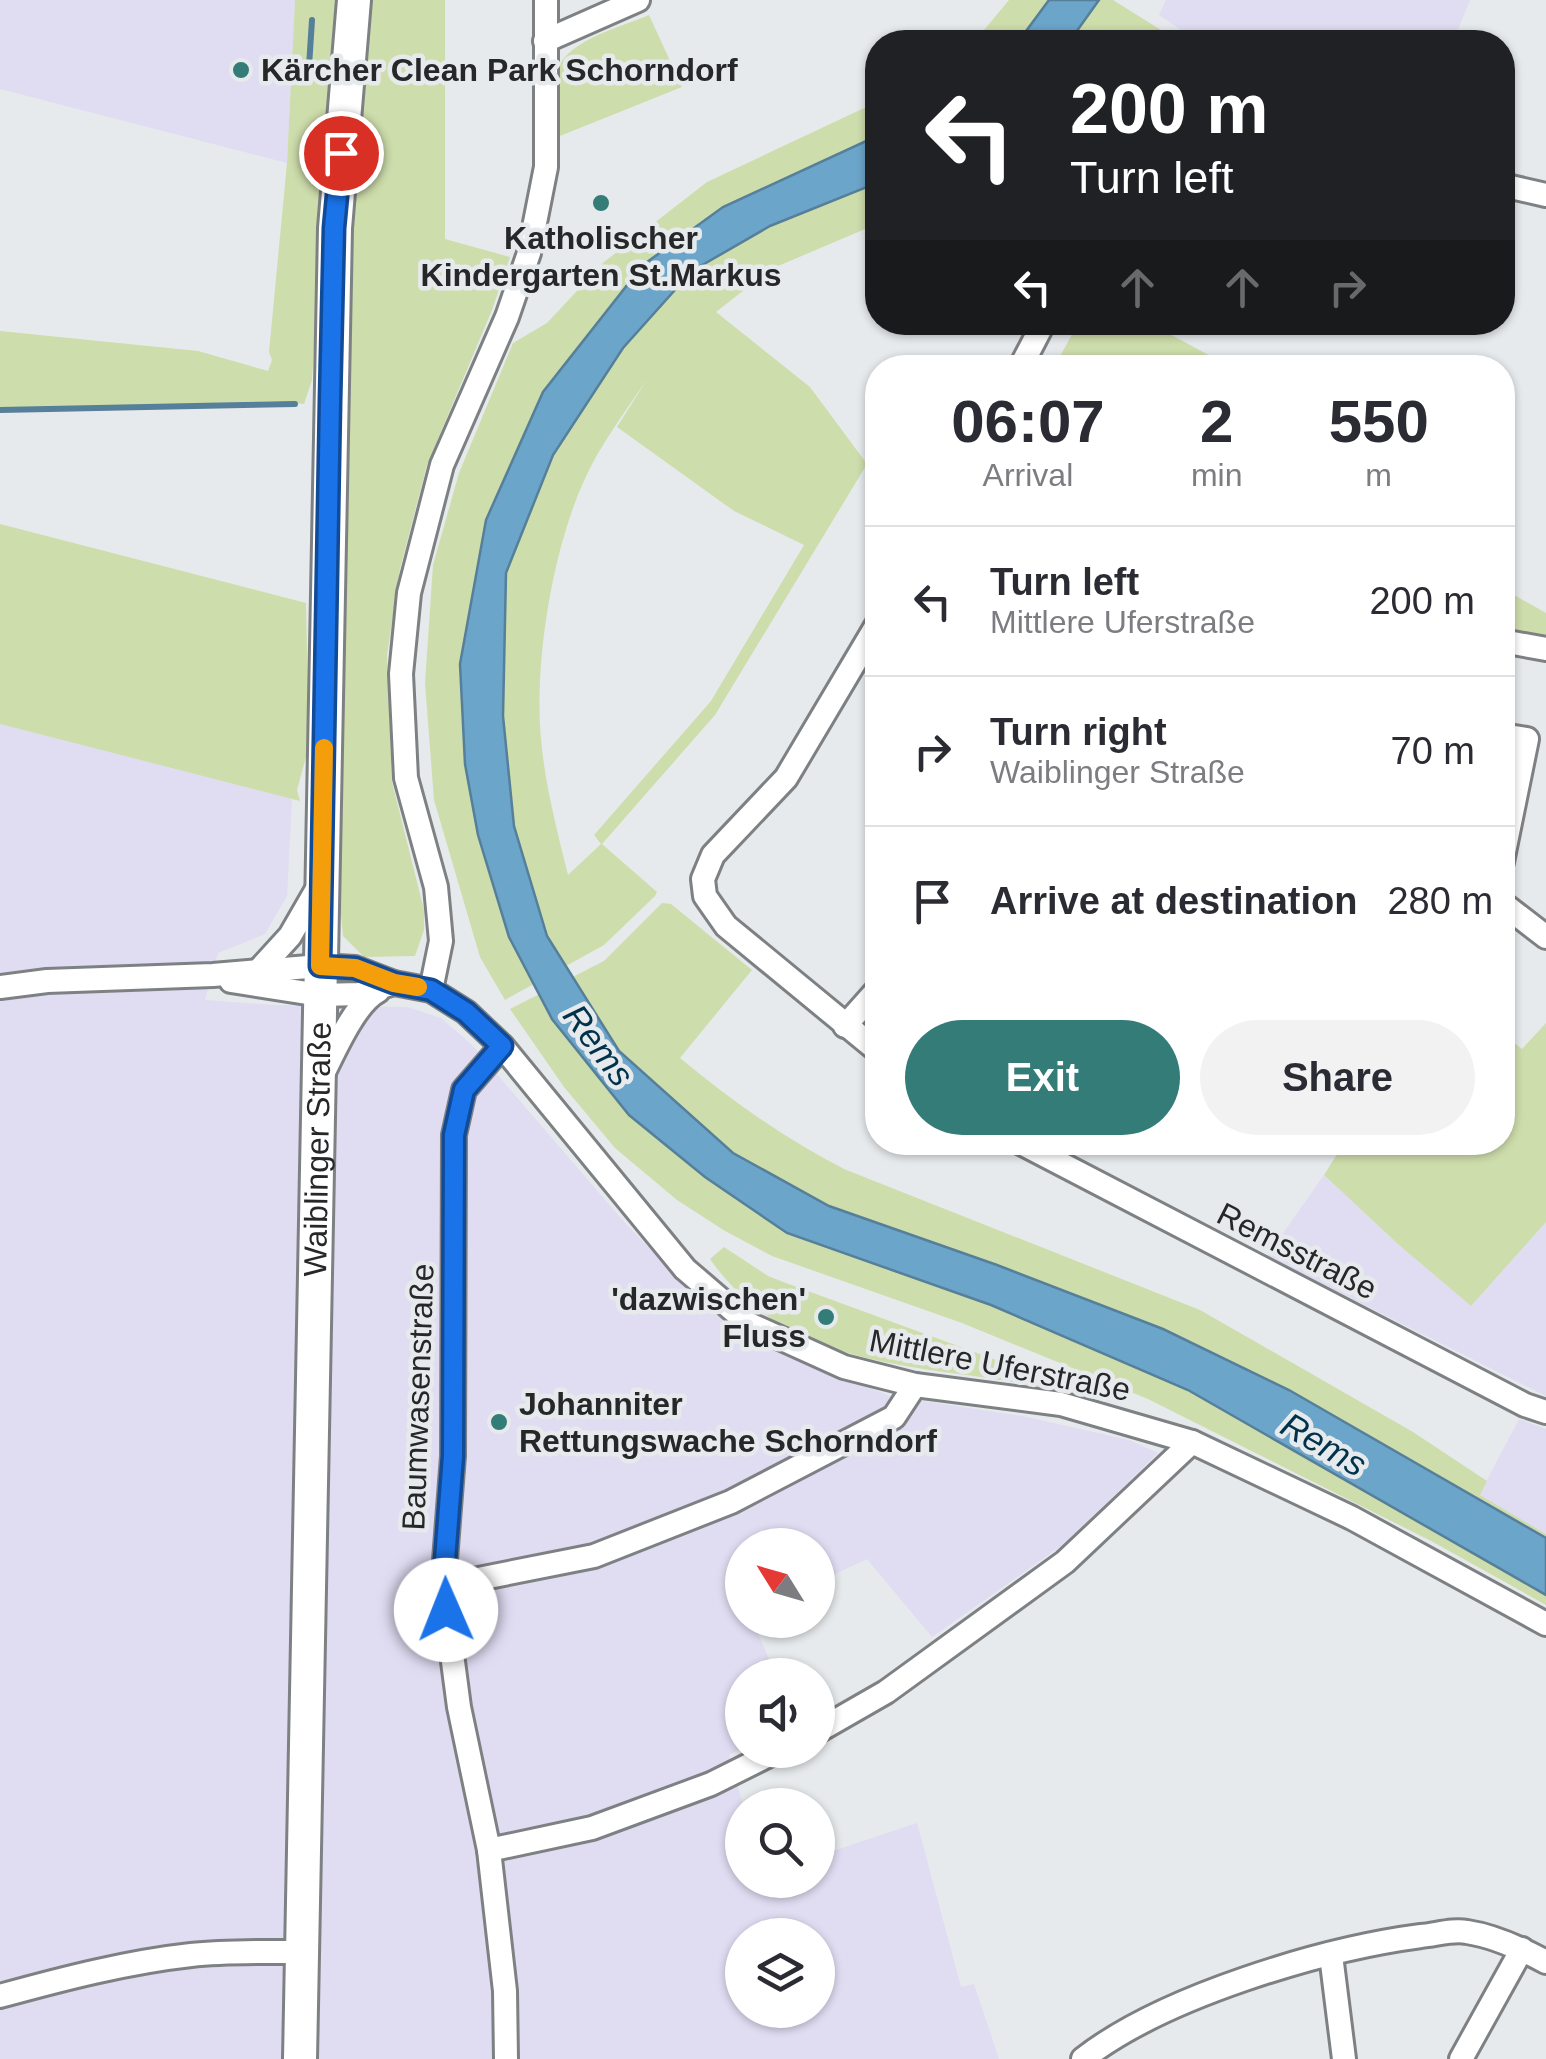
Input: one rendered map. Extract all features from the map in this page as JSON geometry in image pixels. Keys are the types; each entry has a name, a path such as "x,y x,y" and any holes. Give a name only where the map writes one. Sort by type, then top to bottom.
{"main road":[{"name":"Waiblinger Straße","path":"300,2059 334,228 348,1"}],"street":[{"path":"431,990 441,941 436,887 406,778 401,674 409,593 442,464 508,318 529,252 546,168 546,0"},
{"path":"545,41 638,0"},
{"path":"1515,188 1546,195"},
{"path":"1515,643 1546,649"},
{"path":"865,645 786,778 713,854 703,880 706,896 726,926 865,1041"},
{"path":"1515,737 1527,739 1515,781"},
{"path":"258,971 290,936 322,881"},
{"path":"1515,913 1546,937"},
{"name":"Mittlere Uferstraße","path":"320,980 355,968 394,983 431,990 466,1012 502,1046 685,1270 750,1324 844,1367 915,1385 1061,1404 1192,1442 1352,1518 1546,1624"},
{"path":"0,987 47,980 258,971 320,980"},
{"path":"213,975 246,985 320,980"},
{"path":"318,1084 340,1040 370,995 394,983"},
{"path":"845,1026 865,1003"},
{"name":"Baumwasenstraße","path":"502,1046 464,1090 454,1135 453,1456 443,1586 459,1708 489,1850 505,1991 506,2059"},
{"name":"Remsstraße","path":"1045,1155 1525,1405 1546,1412"},
{"path":"443,1586 594,1556 732,1502 894,1416 915,1385"},
{"path":"835,1720 886,1692 1065,1562 1192,1442"},
{"path":"489,1850 592,1828 711,1784 743,1768"},
{"path":"1083,2059 1156,2014 1256,1977 1374,1942 1464,1931 1546,1962"},
{"path":"1461,2059 1522,1950"},
{"path":"0,1996 166,1958 301,1952"},
{"path":"1331,1955 1344,2059"}],"shaded area":[{"path":"0,0 295,0 287,163 0,89"},
{"path":"1166,0 1470,0 1458,30 1181,30 1159,15"},
{"path":"0,724 292,799 287,896 265,934 218,953 205,1000 407,1007 441,1018 472,1045 625,1223 710,1311 767,1347 890,1396 1022,1416 1129,1440 1158,1453 1064,1544 932,1637 867,1559 835,1574 835,1528 725,1528 725,1638 760,1638 769,1658 725,1658 725,1768 733,1768 738,1788 725,1788 725,1898 835,1898 835,1850 917,1823 961,1987 974,1984 999,2059 0,2059"},
{"path":"1324,1175 1471,1306 1546,1222 1546,1396 1267,1256"},
{"path":"1519,1419 1546,1429 1546,1534 1479,1495"}],"green space":[{"path":"295,0 339,0 331,51 312,380 304,404 272,401 0,411 0,331 198,351 268,371 287,163"},
{"path":"370,0 445,0 445,239 510,257 427,465 400,569 387,655 392,782 424,910 424,930 415,956 364,957 343,936 339,893 344,715 345,312 356,102"},
{"path":"1009,0 1113,0 1161,30 984,30"},
{"path":"649,15 682,87 555,138 555,82 566,56 587,41"},
{"path":"865,108 865,229 771,269 716,312 810,387 865,461 865,467 715,715 602,844 657,892 655,896 604,945 505,1000 480,957 434,800 425,683 433,565 459,473 513,343 547,323 604,262 707,182","holes":["648,378 617,427 734,511 804,545 711,701 594,835 601,844 568,875 548,790 541,739 540,677 548,609 562,542 589,469"]},
{"path":"1072,335 1171,335 1209,355 1061,355"},
{"path":"0,524 306,603 309,746 297,790 300,801 0,724"},
{"path":"1515,595 1546,613 1546,637 1515,633"},
{"path":"662,903 671,904 752,970 680,1058 700,1074 779,1132 844,1169 1200,1310 1413,1432 1487,1481 1480,1495 1546,1534 1546,1605 1433,1542 1148,1399 962,1323 772,1256 677,1200 615,1148 564,1087 510,1009 604,961"},
{"path":"1546,1023 1546,1222 1471,1306 1324,1175 1336,1155 1515,1155 1515,1043 1522,1049"},
{"path":"724,1247 768,1276 1111,1402 893,1364 824,1345 792,1331 735,1289 710,1259"}],"water":[{"path":"1049,0 1099,0 1078,30 1027,30"},
{"name":"Rems","path":"865,142 865,188 770,226 692,271 623,348 553,455 506,573 503,716 514,826 547,936 619,1051 733,1153 829,1206 1163,1329 1289,1390 1546,1538 1546,1595 1188,1390 991,1305 787,1233 705,1177 629,1115 552,1019 509,937 478,835 465,764 460,664 486,520 543,392 643,265 723,207"}],"waterway":[{"path":"308,82 312,20"},
{"path":"0,410 295,404"}],"slow traffic":[{"path":"324,748 320,966 355,968 394,983 418,987"}],"place":[{"name":"Kärcher Clean Park Schorndorf","path":"241,70"},
{"name":"Katholischer Kindergarten St.Markus","path":"601,203"},
{"name":"'dazwischen' Fluss","path":"826,1317"},
{"name":"Johanniter Rettungswache Schorndorf","path":"499,1422"}],"route":[{"path":"341,153 334,228 320,966 355,968 394,983 431,990 466,1012 502,1046 464,1090 454,1135 453,1456 443,1586 446,1610"}]}
